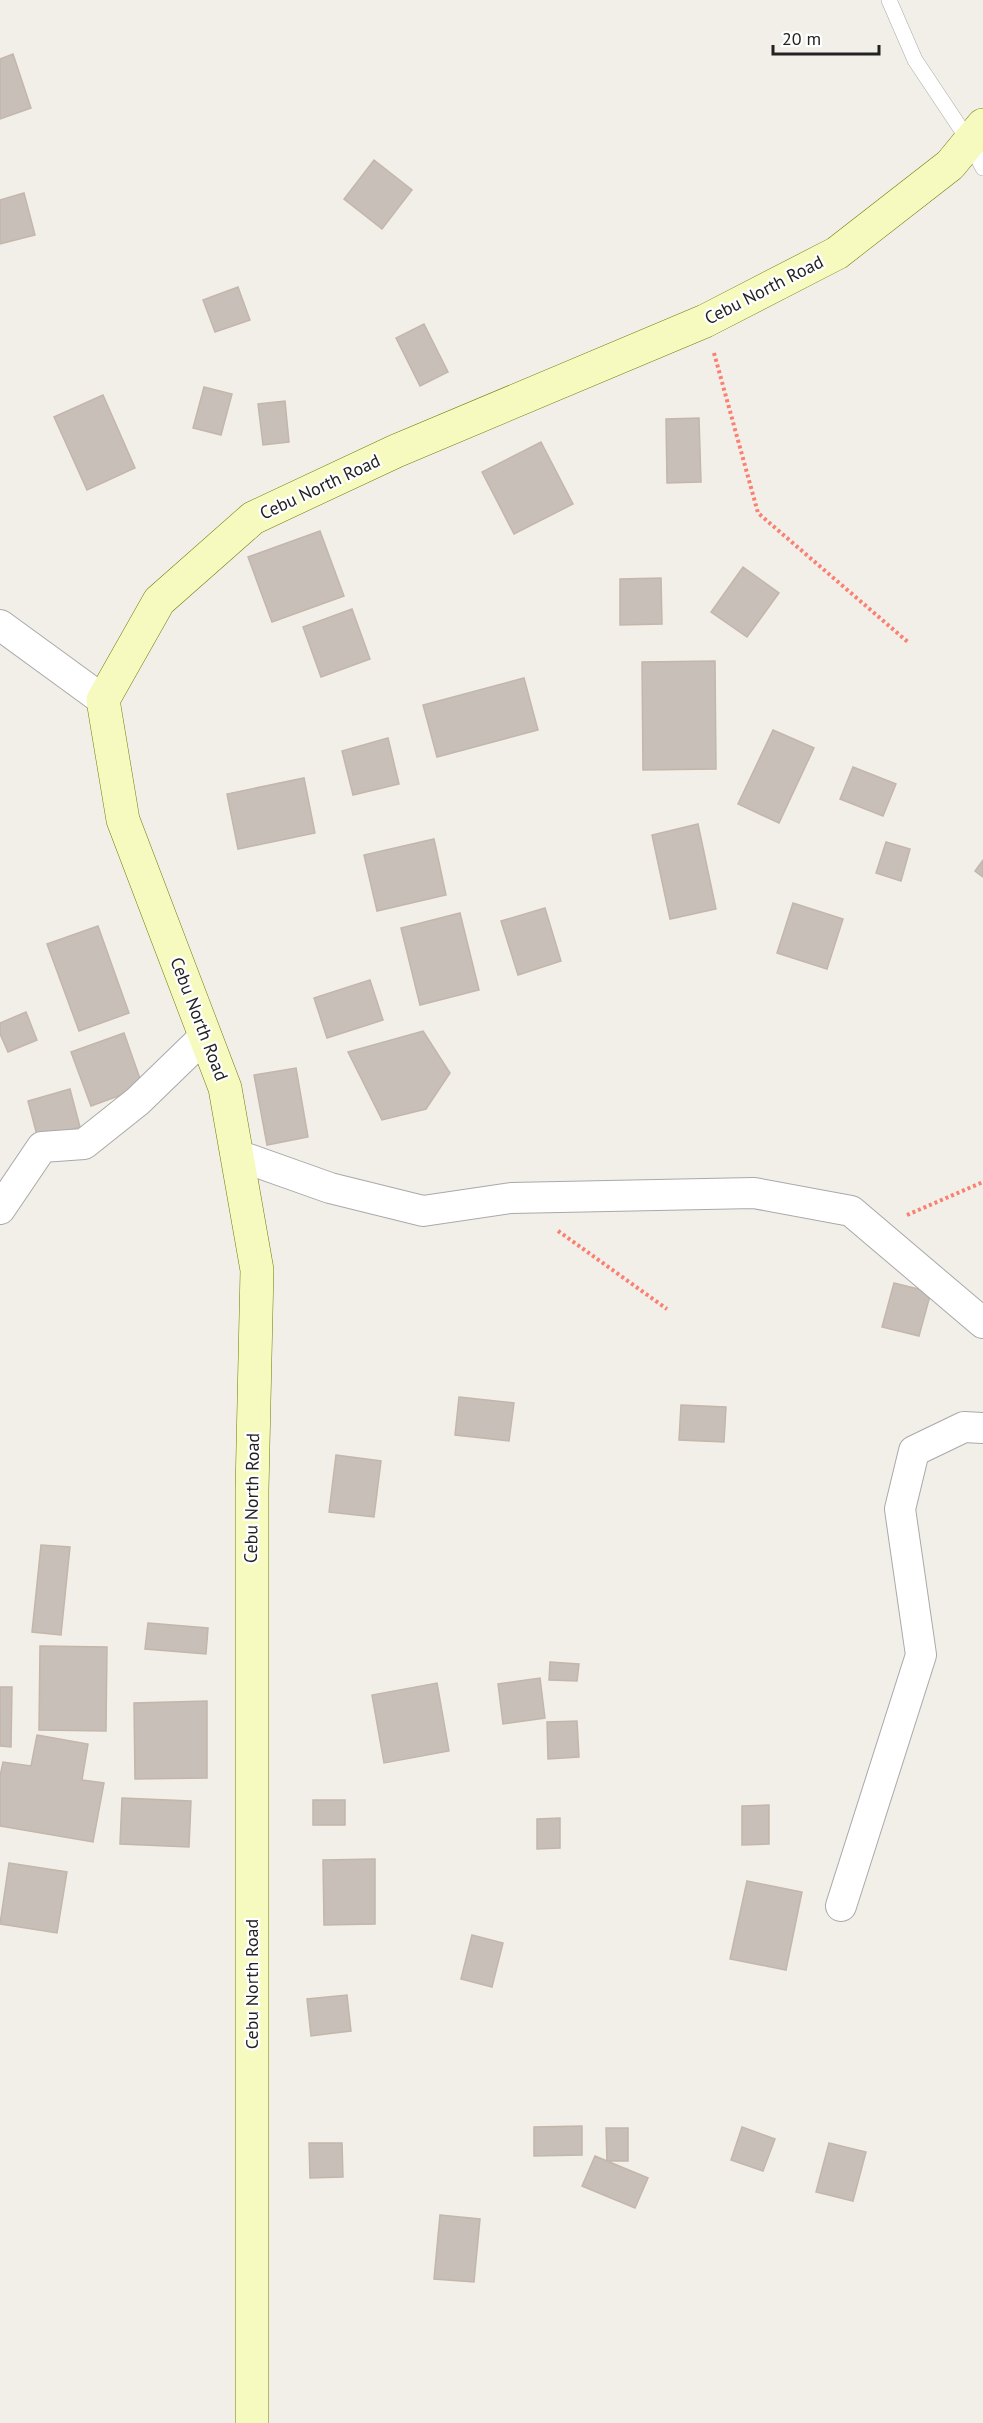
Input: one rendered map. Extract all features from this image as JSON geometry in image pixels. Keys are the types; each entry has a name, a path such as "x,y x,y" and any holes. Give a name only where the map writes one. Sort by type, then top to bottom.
{"main road":[{"name":"Cebu North Road","path":"252,2423 252,1490 257,1270 225,1088 123,820 103,700 159,601 253,518 396,451 705,321 837,253 978,145"}],"street":[{"path":"0,625 103,700"},
{"path":"0,1209 42,1147 84,1144 138,1101 206,1036"},
{"path":"237,1155 330,1188 423,1212 511,1198 754,1193 851,1211 983,1323"},
{"path":"841,1906 921,1655 900,1509 914,1451 964,1427 983,1428"}],"lane":[{"path":"889,0 915,60 978,145"}],"path":[{"path":"705,321 758,513 909,643"},
{"path":"873,1229 983,1182"},
{"path":"511,1198 667,1309"}],"building":[{"path":"13,54 31,108 0,119 0,59"},
{"path":"374,160 412,190 382,229 344,199"},
{"path":"24,193 35,235 0,244 0,200"},
{"path":"238,287 250,320 215,332 203,300"},
{"path":"424,324 448,372 420,386 396,338"},
{"path":"204,387 232,394 221,435 193,428"},
{"path":"103,395 135,468 87,490 54,417"},
{"path":"285,401 289,442 263,445 258,404"},
{"path":"699,418 701,482 667,483 666,419"},
{"path":"541,442 573,504 514,534 482,472"},
{"path":"320,531 344,596 272,622 248,557"},
{"path":"743,567 779,593 747,637 711,612"},
{"path":"661,578 662,624 620,625 620,579"},
{"path":"352,609 370,659 321,677 303,627"},
{"path":"715,661 716,769 643,770 642,662"},
{"path":"524,678 538,730 437,757 423,705"},
{"path":"773,730 814,748 779,823 738,804"},
{"path":"388,738 399,784 353,795 342,751"},
{"path":"853,767 896,784 883,816 840,799"},
{"path":"304,778 315,833 238,849 227,794"},
{"path":"698,824 716,909 670,919 652,835"},
{"path":"434,839 446,895 377,911 364,855"},
{"path":"886,842 910,849 901,881 876,873"},
{"path":"983,860 983,877 975,871"},
{"path":"793,903 843,919 827,969 777,953"},
{"path":"545,908 561,961 518,975 501,921"},
{"path":"460,913 479,990 420,1005 401,928"},
{"path":"98,926 129,1013 79,1031 47,944"},
{"path":"370,980 383,1020 327,1038 314,998"},
{"path":"26,1012 37,1040 8,1052 0,1034 0,1023"},
{"path":"423,1031 450,1073 426,1109 382,1120 348,1052"},
{"path":"124,1033 143,1087 91,1106 71,1052"},
{"path":"296,1068 308,1137 267,1145 254,1075"},
{"path":"70,1089 80,1127 38,1139 28,1101"},
{"path":"894,1283 931,1292 919,1336 882,1327"},
{"path":"459,1397 514,1403 509,1441 455,1435"},
{"path":"681,1405 726,1407 724,1442 679,1440"},
{"path":"336,1455 381,1461 374,1517 329,1512"},
{"path":"41,1545 70,1547 61,1635 32,1632"},
{"path":"148,1623 208,1628 206,1654 145,1649"},
{"path":"40,1646 107,1647 106,1731 39,1730"},
{"path":"550,1662 579,1664 577,1681 549,1680"},
{"path":"540,1678 545,1718 503,1724 498,1684"},
{"path":"437,1683 449,1751 384,1763 372,1695"},
{"path":"0,1687 12,1687 11,1747 0,1746"},
{"path":"207,1701 207,1778 135,1779 134,1703"},
{"path":"577,1721 579,1757 548,1759 547,1722"},
{"path":"37,1735 88,1744 82,1780 104,1783 93,1842 0,1826 0,1776 3,1762 31,1766"},
{"path":"122,1798 191,1801 189,1847 120,1844"},
{"path":"313,1800 345,1800 345,1825 313,1825"},
{"path":"769,1805 769,1844 742,1845 742,1806"},
{"path":"560,1818 560,1848 537,1849 537,1819"},
{"path":"375,1859 375,1924 324,1925 323,1860"},
{"path":"9,1863 67,1872 57,1933 0,1924"},
{"path":"747,1881 802,1892 786,1970 730,1959"},
{"path":"472,1935 503,1943 492,1987 461,1979"},
{"path":"347,1995 351,2031 311,2036 307,1999"},
{"path":"582,2126 582,2155 534,2156 534,2127"},
{"path":"742,2127 775,2139 763,2171 731,2160"},
{"path":"606,2128 628,2128 628,2161 607,2161"},
{"path":"309,2143 342,2143 343,2177 310,2178"},
{"path":"829,2143 866,2152 853,2201 816,2192"},
{"path":"595,2156 648,2178 635,2208 582,2186"},
{"path":"440,2215 480,2219 474,2282 434,2279"}]}
